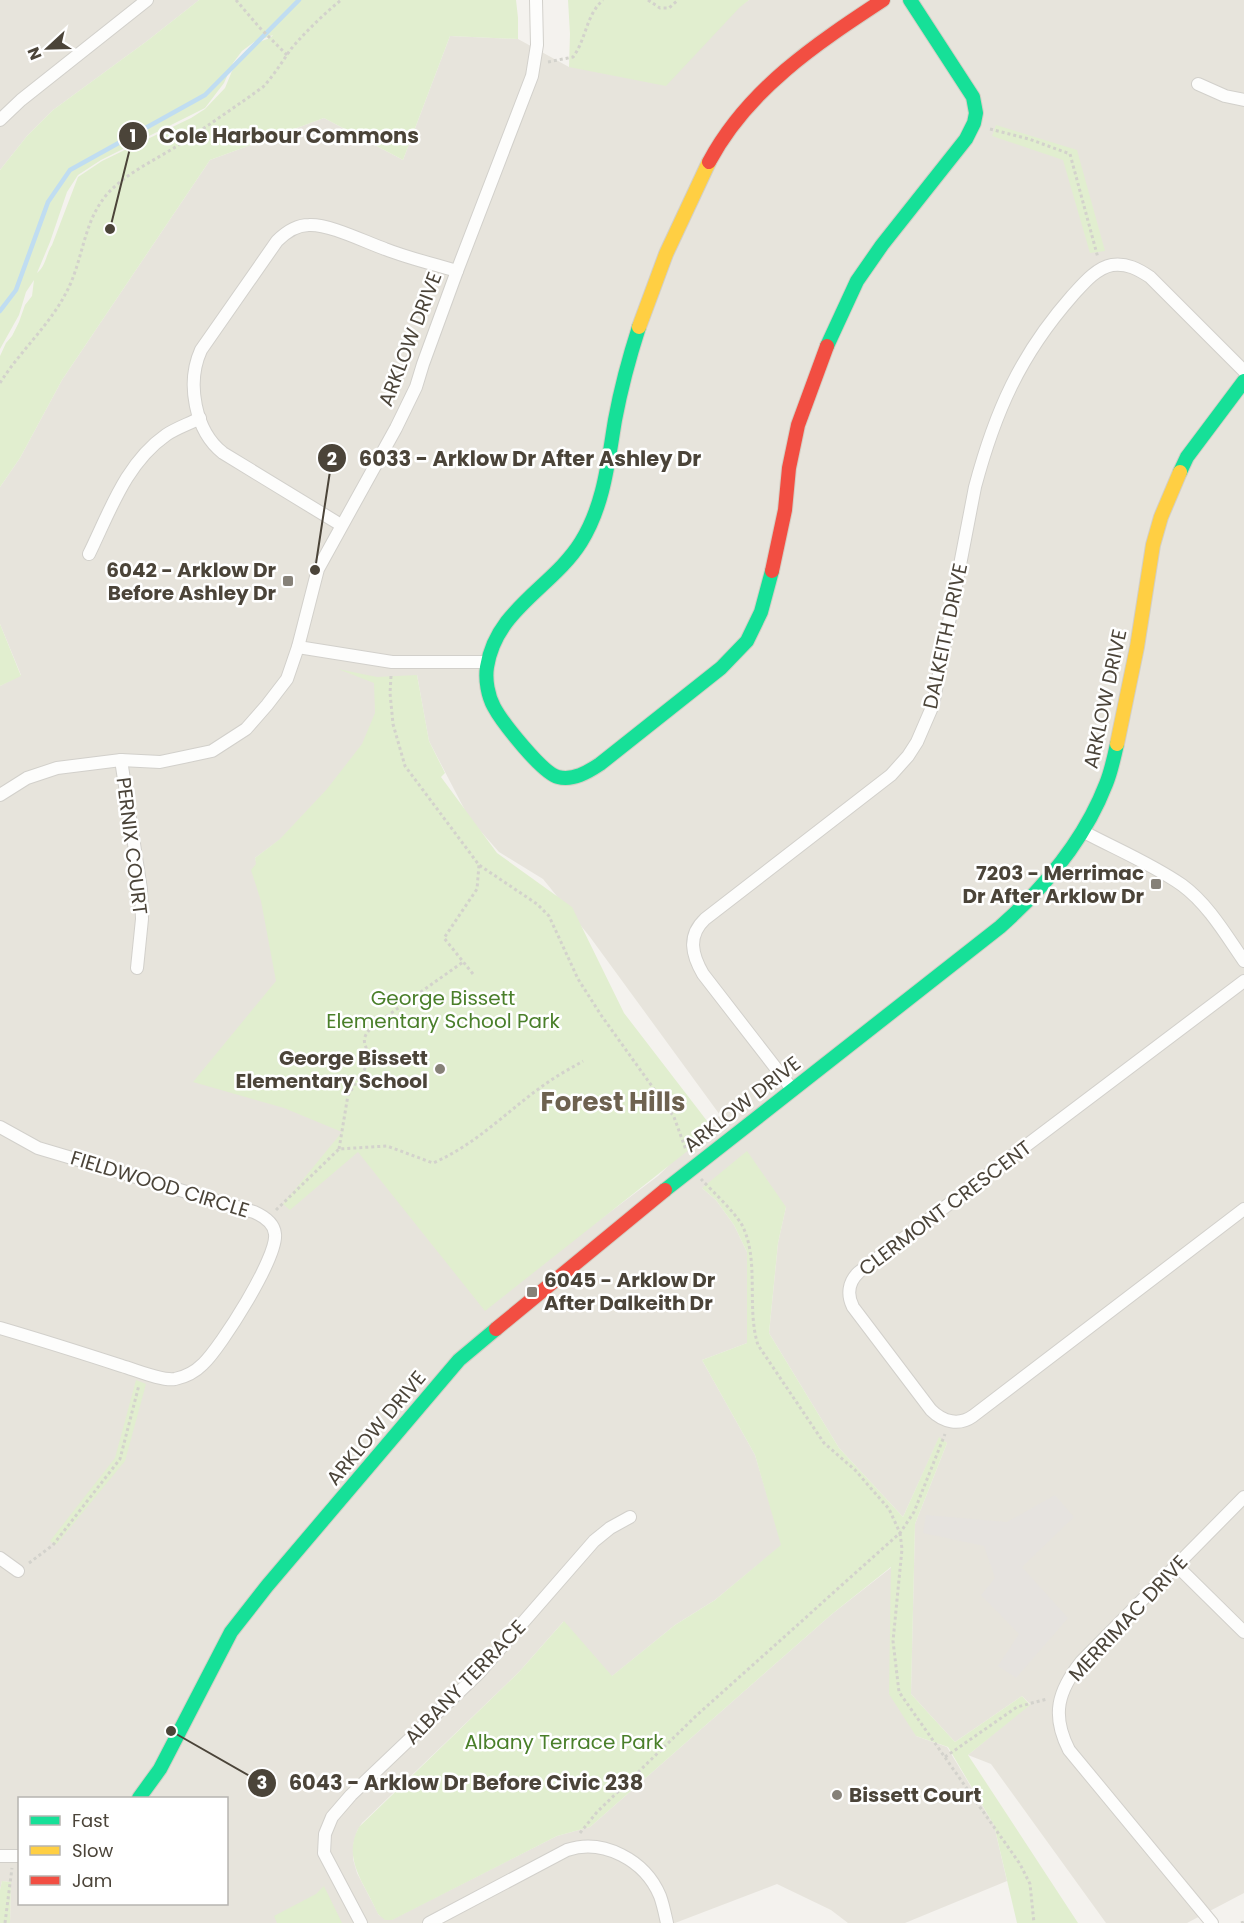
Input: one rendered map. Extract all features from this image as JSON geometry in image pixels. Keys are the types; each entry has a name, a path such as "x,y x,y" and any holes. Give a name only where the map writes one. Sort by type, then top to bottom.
{"street":[{"path":"0,120 21,100 147,0"},
{"name":"ARKLOW DRIVE","path":"0,795 27,778 45,771 121,760 160,762 212,751 246,729 287,679 298,647 318,569 416,387 532,76 537,45 536,0"},
{"path":"883,0 829,35 753,99 734,122 712,158 679,222 644,312 626,371 604,485 591,527 570,558 531,593 497,635 488,662 487,674 493,704 502,718 555,776 570,777 587,773 600,764 721,669 741,649 755,627 766,597 785,510 789,468 798,425 832,333 857,281 882,245 966,139 977,113 973,97 910,0"},
{"path":"1198,84 1225,96 1244,100"},
{"path":"341,525 223,453 209,439 200,418 194,383 201,350 277,241 290,230 307,225 321,226 457,272"},
{"path":"1101,269 1125,265 1137,268 1150,277 1244,371"},
{"name":"DALKEITH DRIVE","path":"792,1089 699,968 694,958 692,944 696,929 705,919 891,775 917,742 933,705 975,487 992,427 1018,371 1040,337 1077,291 1101,269"},
{"name":"ARKLOW DRIVE","path":"140,1797 160,1769 231,1632 267,1586 459,1360 691,1168 1000,927 1028,902 1083,832 1107,783 1118,741 1137,647 1153,545 1161,517 1187,457 1244,381"},
{"path":"89,554 129,472 151,448 168,434 200,418"},
{"path":"298,647 392,662 488,662"},
{"name":"PERNIX COURT","path":"121,760 141,890 142,919 137,968"},
{"path":"1083,832 1184,886 1211,915 1244,961"},
{"name":"CLERMONT CRESCENT","path":"946,1420 931,1410 854,1308 849,1296 853,1278 1244,981"},
{"name":"FIELDWOOD CIRCLE","path":"0,1127 38,1148 254,1212 266,1219 275,1235 271,1257 244,1306 204,1363 177,1379 142,1372 0,1328"},
{"path":"946,1420 963,1422 974,1416 1244,1209"},
{"name":"MERRIMAC DRIVE","path":"1212,1923 1069,1750 1060,1724 1060,1696 1068,1680 1082,1662 1244,1497"},
{"name":"ALBANY TERRACE","path":"361,1923 324,1853 325,1834 332,1817 351,1795 479,1673 594,1541 610,1528 630,1517"},
{"path":"0,1558 18,1571"},
{"path":"1176,1565 1244,1632"},
{"path":"429,1923 567,1850 590,1845 623,1855 637,1865 650,1879 660,1896 667,1923"},
{"path":"0,1856 16,1857"}],"path":[{"path":"236,0 287,55"},
{"path":"0,383 66,293 75,273 88,224 110,191 263,87 287,55 325,13 341,0"},
{"path":"534,64 573,57 581,48 586,26 597,5 603,0"},
{"path":"648,0 660,8 669,8 678,0"},
{"path":"973,125 1029,139 1070,154 1101,269"},
{"path":"392,662 390,693 393,724 405,766 479,865 537,904 549,916 578,979 674,1117 691,1168 741,1224 749,1243 753,1329 758,1346 824,1443 855,1470 889,1509 900,1533 902,1550 893,1641 899,1692 1020,1864 1029,1884 1034,1923"},
{"path":"473,974 444,938 477,889 479,865"},
{"path":"266,1219 339,1149 348,1095 368,1064 370,1056 364,1043 366,1033 463,962"},
{"path":"339,1149 387,1146 433,1163 450,1156 478,1138 558,1075 583,1061"},
{"path":"18,1571 52,1545 120,1459 142,1372"},
{"path":"567,1850 597,1812 697,1714 900,1533 914,1512 945,1434 946,1420"},
{"path":"945,1757 1017,1707 1060,1696"},
{"path":"5,1923 16,1857"}],"shaded area":[{"path":"0,0 199,0 53,110 27,136 0,170"},
{"path":"749,0 1244,0 1244,1893 1187,1923 1106,1923 991,1764 968,1755 1030,1704 1022,1696 955,1742 911,1694 915,1524 947,1443 939,1438 903,1517 839,1448 769,1333 778,1243 786,1207 702,1188 716,1200 734,1225 747,1252 747,1343 702,1360 755,1455 782,1545 715,1600 675,1625 611,1677 563,1622 519,1672 362,1823 353,1845 353,1859 357,1873 379,1915 391,1920 557,1836 590,1827 832,1614 892,1567 892,1609 916,1736 947,1747 994,1825 1007,1881 905,1923 848,1923 831,1910 777,1884 675,1923 10,1923 11,1882 2,1881 0,1890 0,686 21,675 0,624 0,487 20,458 62,380 210,160 324,118 403,160 450,36 518,39 569,67 740,6","holes":["417,675 429,741 469,818 499,852 543,879 590,937 720,1115 658,1176 494,1299 325,1106 255,858 290,832 372,739 384,711"]},
{"path":"1055,1495 1074,1517 1022,1567 1068,1618 1016,1678 998,1666 1019,1634 981,1595 995,1578 984,1546 923,1533 926,1515 1007,1522"}],"green space":[{"path":"199,0 516,0 518,18 518,39 450,36 403,160 324,118 210,160 62,380 20,458 0,487 0,356 19,322 25,305 32,296 34,280 26,292 19,315 0,349 0,170 27,136 53,110","holes":["273,35 256,43 246,51 232,71 225,88 205,109 102,161 78,177 52,245 37,273 67,192 78,175 101,160 205,108 224,83 233,63 242,51 254,42"]},
{"path":"568,0 749,0 666,86 569,67"},
{"path":"996,125 1077,150 1105,251 1090,253 1063,160 992,136"},
{"path":"0,624 21,676 0,686"},
{"name":"George Bissett Elementary School Park","path":"338,669 377,677 417,675 429,741 445,773 441,777 497,853 572,907 624,1013 714,1130 485,1311 358,1152 290,1210 283,1204 342,1132 284,1108 193,1082 276,981 261,901 251,870 256,864 255,858 280,839 327,789 362,744 375,713 374,683"},
{"name":"Albany Terrace Park","path":"747,1151 786,1207 778,1243 769,1333 839,1448 903,1517 939,1437 947,1443 915,1524 911,1694 955,1742 1022,1696 1030,1705 968,1755 1078,1923 1017,1923 994,1825 948,1747 916,1736 889,1694 891,1567 832,1614 590,1827 557,1836 392,1920 385,1920 378,1914 357,1872 353,1850 354,1839 359,1827 519,1672 564,1621 612,1676 675,1625 715,1600 781,1545 755,1455 702,1360 747,1343 747,1252 734,1225 716,1200 702,1188"},
{"path":"136,1380 146,1384 125,1461 56,1545 50,1541 115,1458"},
{"path":"2,1881 11,1882 10,1923 0,1923"},
{"path":"324,1886 342,1923 277,1923 274,1916 316,1894"}],"waterway":[{"path":"0,311 16,290 48,202 70,170 205,95 299,0"}],"traffic: fast":[{"path":"827,346 857,281 882,245 966,139 974,123 976,113 973,97 910,0"},
{"path":"639,327 623,385 604,483 595,513 581,542 569,558 513,614 492,647 486,672 490,698 494,707 523,746 551,773 564,778 585,773 600,764 721,668 747,641 761,612 772,571"},
{"path":"1180,472 1187,457 1244,381"},
{"path":"665,1190 1017,912 1048,879 1075,844 1097,805 1108,779 1117,744"},
{"path":"140,1797 160,1769 231,1632 267,1586 459,1360 496,1329"}],"traffic: slow":[{"path":"639,327 666,254 709,162"},
{"path":"1117,744 1137,647 1153,545 1161,517 1180,472"}],"traffic: jam":[{"path":"709,162 743,112 764,90 809,51 883,0"},
{"path":"772,571 785,510 789,468 798,425 827,346"},
{"path":"496,1329 665,1190"}],"place":[{"name":"Cole Harbour Commons","path":"110,229"},
{"name":"6033 - Arklow Dr After Ashley Dr","path":"315,570"},
{"name":"6042 - Arklow Dr Before Ashley Dr","path":"288,581"},
{"name":"7203 - Merrimac Dr After Arklow Dr","path":"1156,884"},
{"name":"George Bissett Elementary School","path":"440,1069"},
{"name":"6045 - Arklow Dr After Dalkeith Dr","path":"532,1292"},
{"name":"6043 - Arklow Dr Before Civic 238","path":"171,1731"},
{"name":"Bissett Court","path":"837,1795"}],"district":[{"name":"Forest Hills","path":"613,1102"}]}
